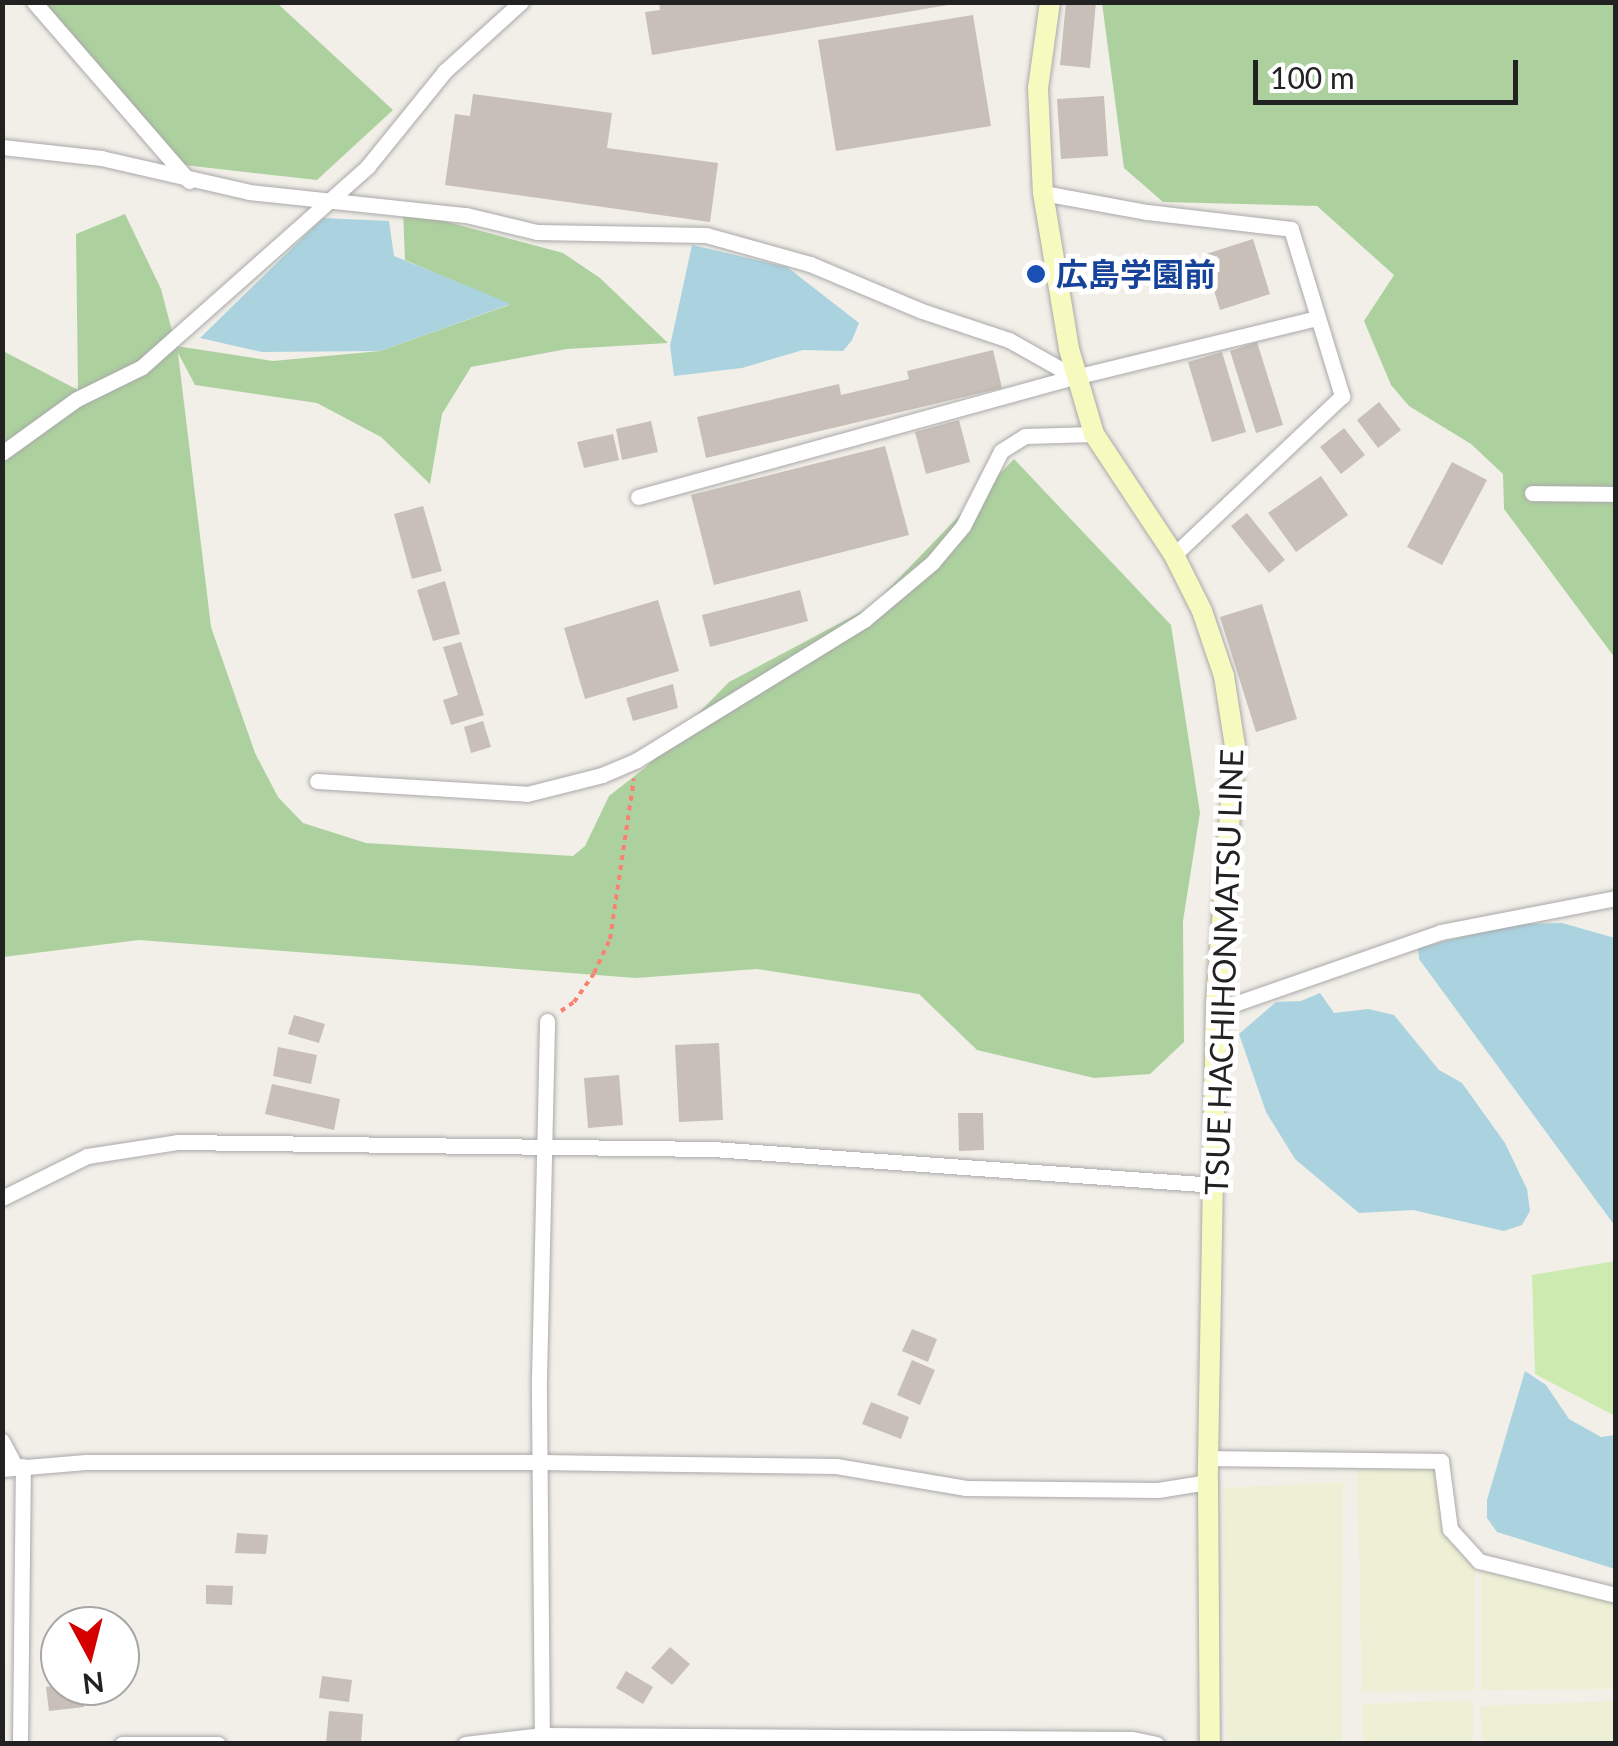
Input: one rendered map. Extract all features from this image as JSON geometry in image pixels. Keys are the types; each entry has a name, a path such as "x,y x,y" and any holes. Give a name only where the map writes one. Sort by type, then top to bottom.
{"main road":[{"name":"TSUE HACHIHONMATSU LINE","path":"1050,2 1038,88 1043,193 1075,376 1094,434 1174,555 1202,610 1224,676 1235,746 1216,1005 1208,1482 1210,1744"}],"street":[{"path":"34,2 189,181"},
{"path":"2,452 77,399 142,367 368,166 445,70 521,2"},
{"path":"2,147 101,158 189,181 324,202 466,215 537,232 706,234 810,264 922,311 1009,340 1075,376"},
{"path":"1043,193 1147,212 1291,229 1342,396 1174,555"},
{"path":"638,497 1075,376 1317,318"},
{"path":"317,781 527,794 602,775 637,760 864,620 932,563 963,526 1001,451 1026,436 1094,434"},
{"path":"1532,493 1616,494"},
{"path":"1216,1005 1237,1002 1441,932 1616,898"},
{"path":"542,1739 547,1021"},
{"path":"2,1198 86,1156 177,1142 544,1146 827,1155 1215,1185"},
{"path":"2,1441 14,1468 20,1744"},
{"path":"1210,1458 1440,1461 1450,1529 1480,1561 1616,1595"},
{"path":"14,1468 105,1462 541,1462 836,1466 966,1488 1158,1490 1208,1482"},
{"path":"464,1744 542,1739 1132,1739 1156,1744"},
{"path":"122,1744 218,1744"}],"path":[{"path":"547,1021 574,1002 610,939 637,760"}],"green space":[{"path":"45,3 277,3 393,110 317,180 175,164"},
{"path":"1102,3 1615,3 1615,658 1504,509 1503,474 1471,444 1409,406 1391,385 1364,321 1394,275 1317,206 1163,202 1124,168"},
{"path":"403,210 563,253 600,278 668,343 567,349 471,367 442,414 430,484 381,437 317,403 195,385 178,353 211,627 255,753 278,797 303,823 366,843 573,856 585,846 609,796 646,767 729,682 872,606 1014,459 1171,625 1200,813 1183,921 1184,1042 1150,1074 1094,1078 977,1050 919,994 757,969 636,978 139,940 3,957 3,351 78,390 76,234 125,214 161,289 176,346 273,361 380,351 509,305 405,260"},
{"path":"1616,1261 1615,1416 1535,1374 1532,1275"},
{"path":"1357,1467 1441,1469 1443,1528 1475,1570 1474,1691 1362,1692"},
{"path":"1343,1482 1342,1743 1227,1743 1223,1488"},
{"path":"1481,1568 1615,1603 1615,1689 1481,1690"},
{"path":"1473,1700 1473,1743 1363,1743 1363,1704"},
{"path":"1615,1701 1615,1743 1482,1743 1480,1706"}],"water":[{"path":"323,218 389,221 394,256 511,304 380,351 262,352 200,338"},
{"path":"692,245 787,267 859,323 852,340 843,351 803,350 742,368 674,376 670,346"},
{"path":"1562,923 1615,938 1615,1226 1419,959 1418,948 1514,924"},
{"path":"1320,993 1334,1013 1368,1009 1394,1015 1439,1070 1462,1083 1505,1143 1527,1189 1530,1211 1522,1225 1504,1231 1413,1210 1359,1213 1295,1159 1266,1112 1239,1034 1276,1002 1301,1001"},
{"path":"1525,1371 1546,1385 1569,1419 1601,1437 1615,1435 1615,1569 1497,1532 1487,1518 1487,1500"}],"building":[{"path":"659,2 948,5 652,55 645,12 660,10"},
{"path":"1066,2 1096,2 1090,68 1060,65"},
{"path":"973,15 991,126 836,151 818,40"},
{"path":"473,94 612,113 607,148 718,163 710,222 445,185 455,114 470,116"},
{"path":"1104,96 1108,156 1061,159 1057,99"},
{"path":"1253,239 1270,294 1220,310 1203,255"},
{"path":"1257,342 1283,425 1256,433 1230,351"},
{"path":"993,350 1002,388 706,458 697,417 839,384 841,395 909,379 907,371"},
{"path":"1222,352 1246,432 1212,442 1188,362"},
{"path":"1379,402 1401,430 1378,448 1357,420"},
{"path":"959,420 970,462 926,474 915,432"},
{"path":"651,421 658,452 622,460 616,429"},
{"path":"1344,428 1365,455 1341,474 1320,447"},
{"path":"613,434 619,460 584,468 577,442"},
{"path":"885,446 909,535 714,585 691,495"},
{"path":"1452,462 1487,480 1442,565 1407,547"},
{"path":"1321,476 1348,515 1296,552 1268,513"},
{"path":"423,506 442,571 412,579 394,514"},
{"path":"1247,513 1285,560 1269,573 1231,526"},
{"path":"445,581 460,634 433,641 417,590"},
{"path":"800,590 808,621 710,647 702,615"},
{"path":"658,600 679,671 585,699 564,628"},
{"path":"1262,604 1297,719 1256,732 1220,617"},
{"path":"461,642 484,715 451,725 443,700 458,695 443,647"},
{"path":"673,684 678,708 633,721 626,698"},
{"path":"483,721 491,747 471,753 464,727"},
{"path":"294,1015 325,1024 319,1043 288,1034"},
{"path":"719,1043 723,1120 679,1122 675,1045"},
{"path":"278,1047 317,1055 311,1084 273,1076"},
{"path":"619,1075 623,1125 588,1128 584,1078"},
{"path":"272,1084 340,1099 334,1130 265,1114"},
{"path":"958,1113 983,1113 984,1150 959,1151"},
{"path":"912,1329 937,1339 928,1362 902,1351"},
{"path":"912,1360 935,1370 920,1405 897,1395"},
{"path":"871,1402 909,1417 901,1439 862,1424"},
{"path":"237,1533 268,1535 266,1554 235,1553"},
{"path":"206,1585 233,1586 232,1605 206,1604"},
{"path":"670,1647 690,1664 672,1685 651,1668"},
{"path":"626,1671 653,1687 643,1704 616,1688"},
{"path":"322,1676 352,1680 349,1702 319,1698"},
{"path":"48,1706 84,1707 49,1711"},
{"path":"329,1711 363,1714 361,1744 326,1743"}],"place":[{"name":"広島学園前","path":"1036,274"}]}
